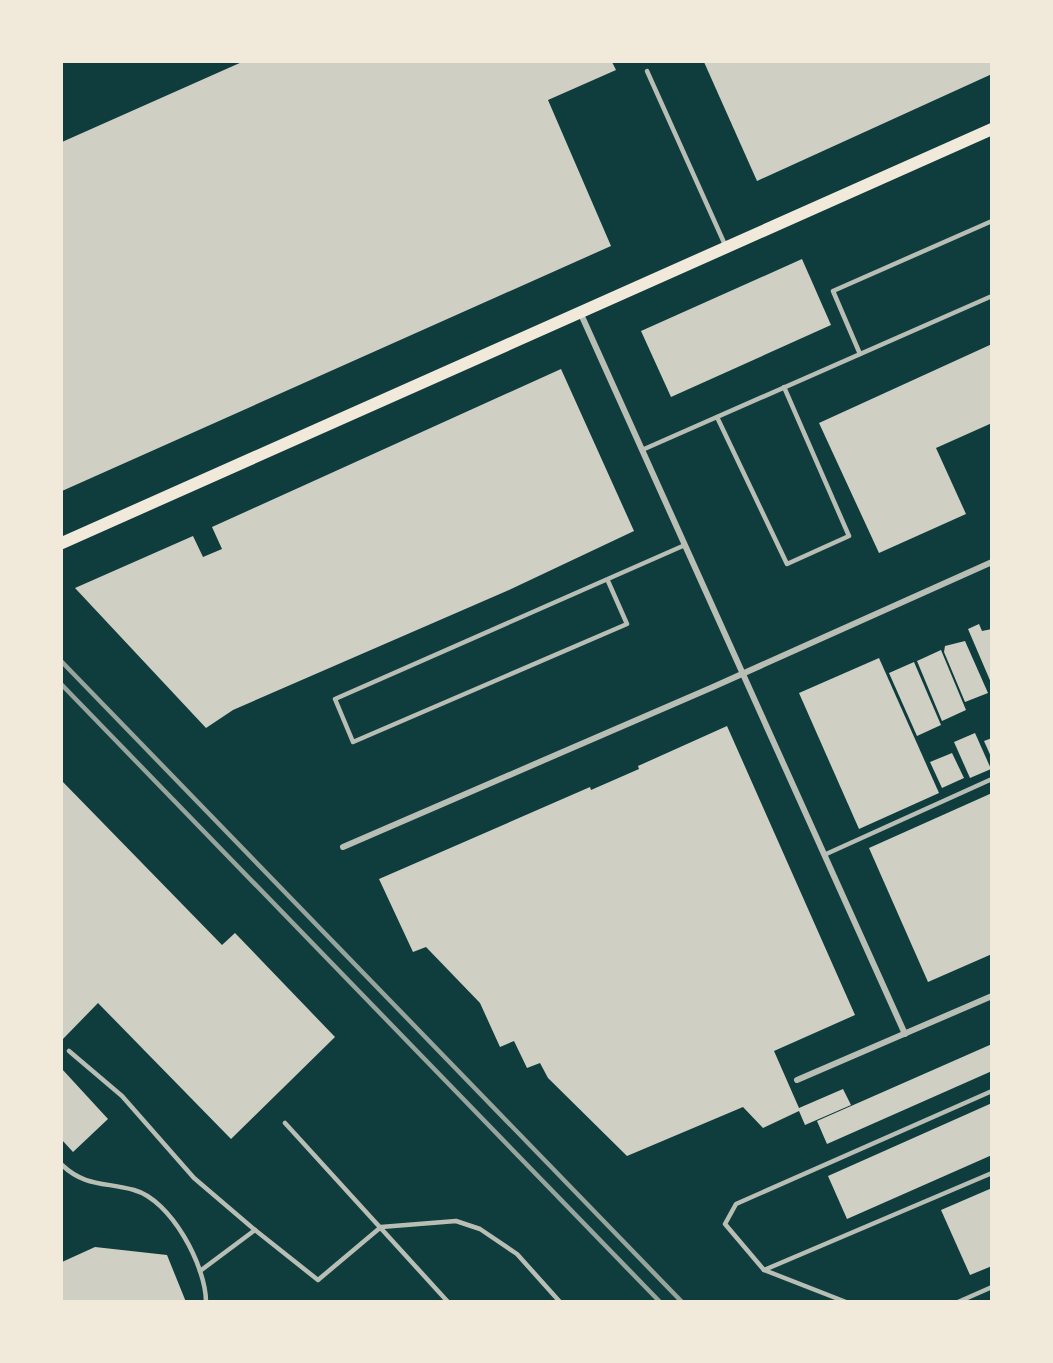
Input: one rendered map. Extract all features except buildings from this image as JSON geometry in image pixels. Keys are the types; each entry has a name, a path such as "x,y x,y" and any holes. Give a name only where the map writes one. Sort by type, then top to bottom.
{"main road":[{"path":"62,543 992,129"}],"street":[{"path":"580,312 905,1034"},
{"path":"343,847 743,674 992,562"},
{"path":"797,1080 992,996"}],"lane":[{"path":"647,71 726,247"},
{"path":"860,354 833,291 992,222"},
{"path":"642,450 992,296"},
{"path":"717,417 787,564 849,536 784,387"},
{"path":"608,581 627,624 353,742 335,699 608,581 685,545"},
{"path":"824,855 992,779"},
{"path":"69,1051 122,1096 195,1178 318,1281 381,1227 456,1221 480,1229 517,1254 560,1302"},
{"path":"846,1302 764,1270 725,1224 736,1204 992,1091"},
{"path":"285,1123 448,1302"},
{"path":"62,1165 75,1177 136,1190 157,1202 179,1228 206,1284 206,1302"},
{"path":"764,1270 992,1173"},
{"path":"200,1271 255,1230"},
{"path":"958,1302 992,1287"}],"railway":[{"path":"62,662 682,1302"},
{"path":"62,685 660,1302"}]}
